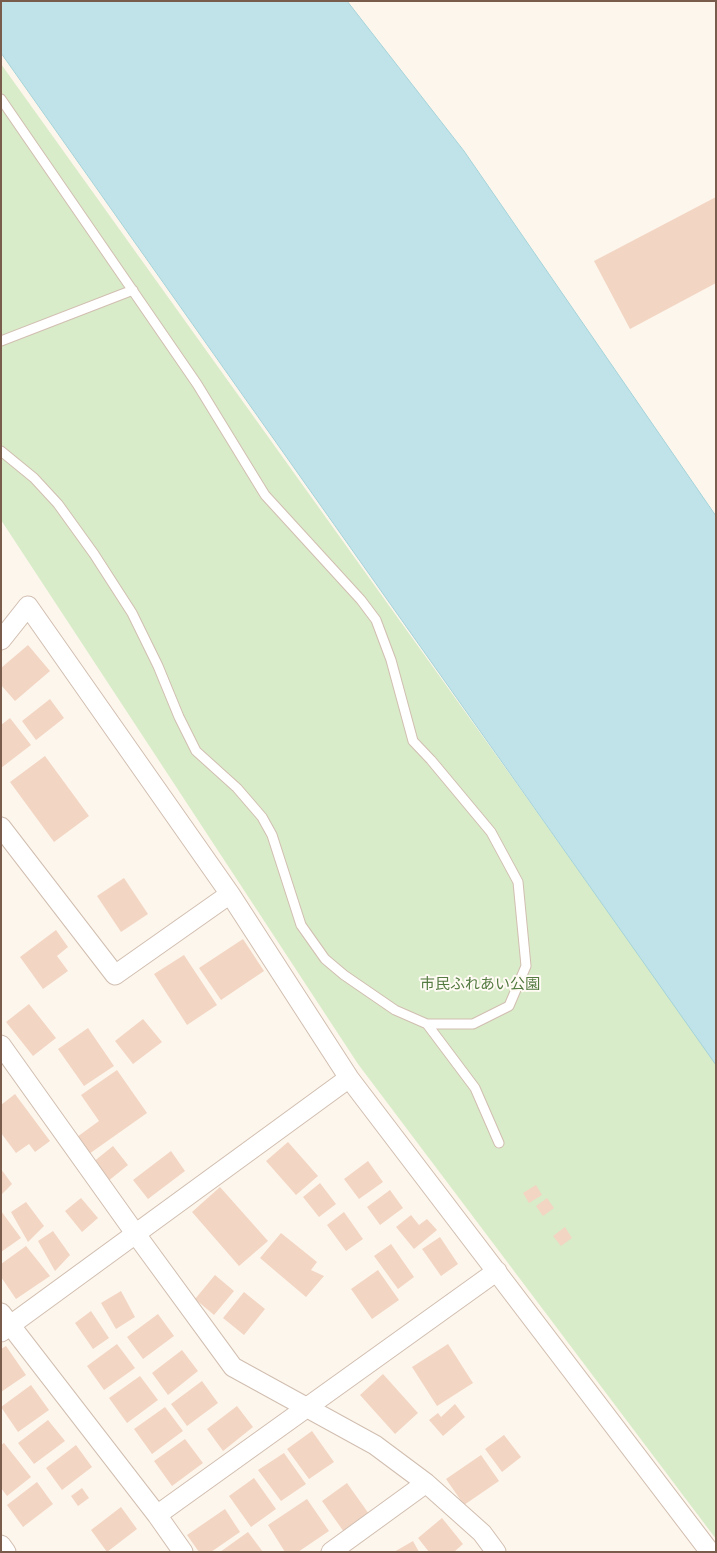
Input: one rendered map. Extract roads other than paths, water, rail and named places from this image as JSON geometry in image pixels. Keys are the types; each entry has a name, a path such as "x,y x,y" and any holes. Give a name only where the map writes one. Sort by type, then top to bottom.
{"street":[{"path":"1,640 28,606 230,894 349,1078 710,1552"},
{"path":"1,827 115,975 230,894"},
{"path":"1,1045 233,1367 375,1445 426,1483 482,1533 496,1552"},
{"path":"183,1552 157,1515 4,1323 136,1233 349,1078"},
{"path":"157,1515 497,1271"},
{"path":"332,1552 426,1483"},
{"path":"1,1544 6,1552"}],"lane":[{"path":"1,99 197,384 265,495 361,600 376,620 391,660 413,741 491,832 518,882 526,966 509,1006 474,1024 427,1024 395,1010 344,975 325,959 302,925 272,835 262,818 237,788 196,751 178,717 158,666 132,613 94,554 58,504 34,478 1,451"},
{"path":"1,341 133,290"},
{"path":"427,1024 475,1088 499,1143"}],"water":[{"path":"1,1 347,1 464,151 716,516 716,1065 1,53"}],"park label":[{"name":"市民ふれあい公園","path":"480,984"}]}
